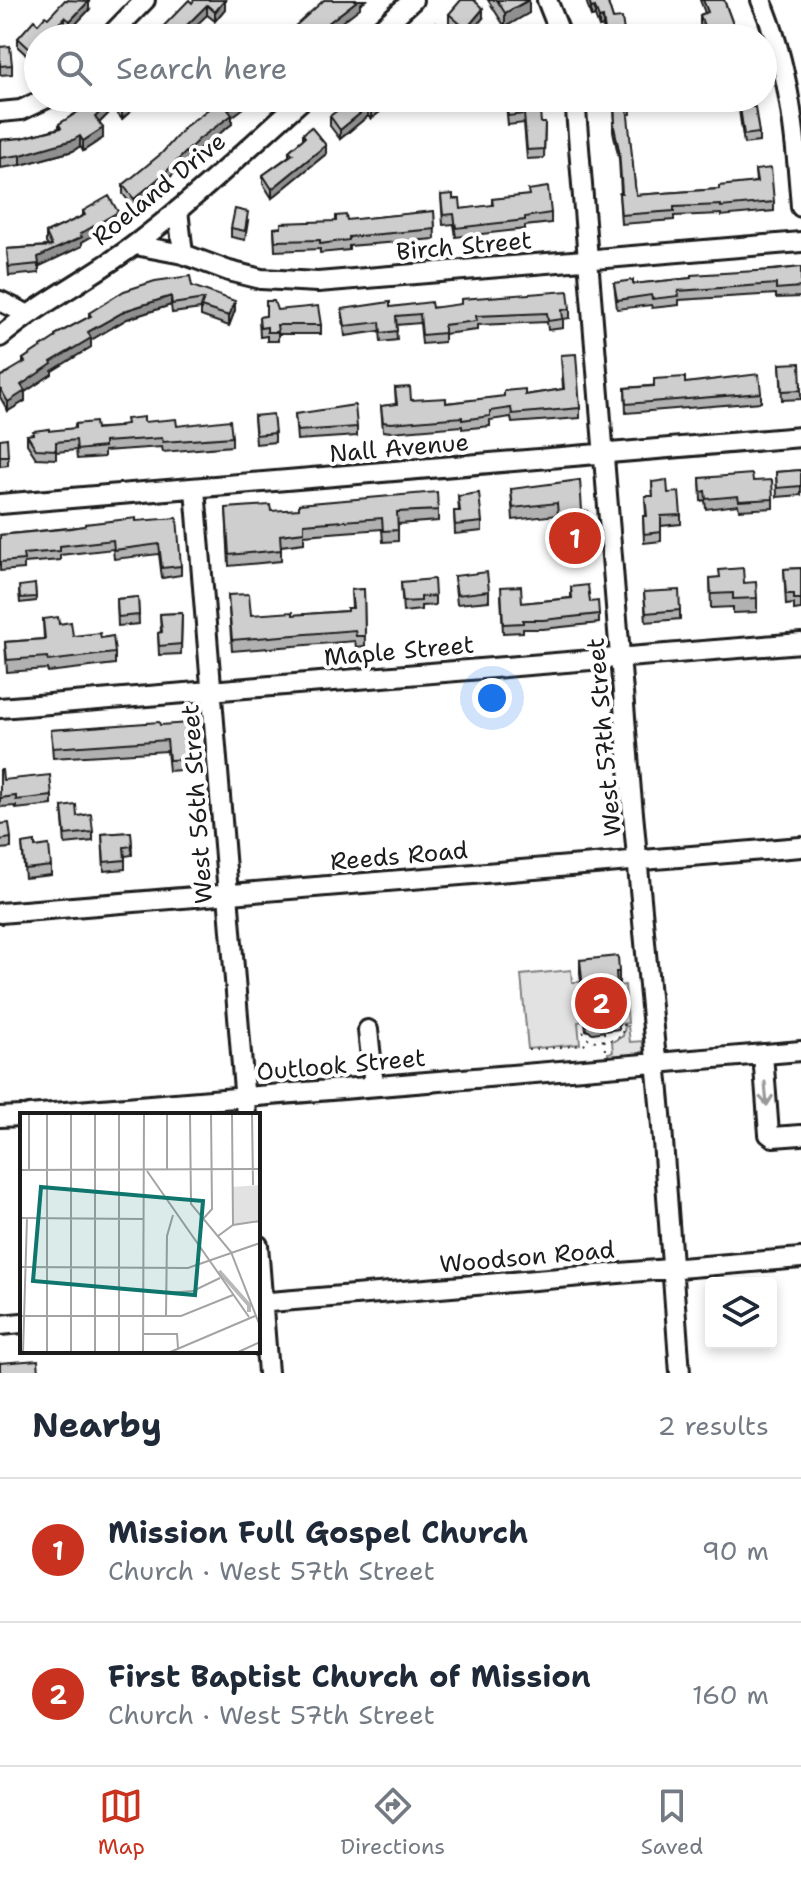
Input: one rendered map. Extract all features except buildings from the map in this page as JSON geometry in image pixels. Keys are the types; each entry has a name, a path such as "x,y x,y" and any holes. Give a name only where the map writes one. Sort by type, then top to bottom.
{"street":[{"path":"122,24 145,0"},
{"path":"386,24 413,0"},
{"path":"547,0 556,24"},
{"path":"761,0 770,24"},
{"path":"777,49 793,125 801,207"},
{"path":"0,112 24,109"},
{"name":"Roeland Drive","path":"0,337 27,314 135,245 288,112"},
{"name":"West 57th Street","path":"576,112 657,1063 680,1373"},
{"path":"178,210 183,254"},
{"name":"Birch Street","path":"135,245 183,254 261,279 306,282 801,242"},
{"path":"0,301 27,314"},
{"name":"Nall Avenue","path":"0,504 801,437"},
{"name":"West 56th Street","path":"195,489 245,1106"},
{"name":"Maple Street","path":"0,708 801,643"},
{"name":"Reeds Road","path":"0,913 801,847"},
{"path":"368,1030 374,1086"},
{"name":"Outlook Street","path":"77,1113 245,1106 374,1086 801,1051"},
{"path":"763,1054 769,1134 773,1137 801,1135"},
{"path":"0,1117 20,1116"},
{"name":"Woodson Road","path":"260,1302 801,1258"},
{"path":"260,1302 268,1373"},
{"path":"0,1325 20,1323"}],"path":[{"path":"588,1040 604,1041 620,1037 623,1025"},
{"path":"583,1031 588,1040"},
{"path":"604,1032 605,1052"},
{"path":"528,1050 584,1045 588,1040"}],"shaded area":[{"path":"571,970 572,982 582,984 585,1021 578,1022 580,1044 528,1049 521,975"},
{"path":"625,985 628,1023 619,1024 616,986"},
{"path":"625,1026 628,1026 630,1042 644,1041 643,1051 634,1057 608,1060 608,1053 613,1052 612,1042 623,1036"}],"place":[{"name":"Mission Full Gospel Church","path":"575,538"},
{"name":"First Baptist Church of Mission","path":"601,1003"}]}
